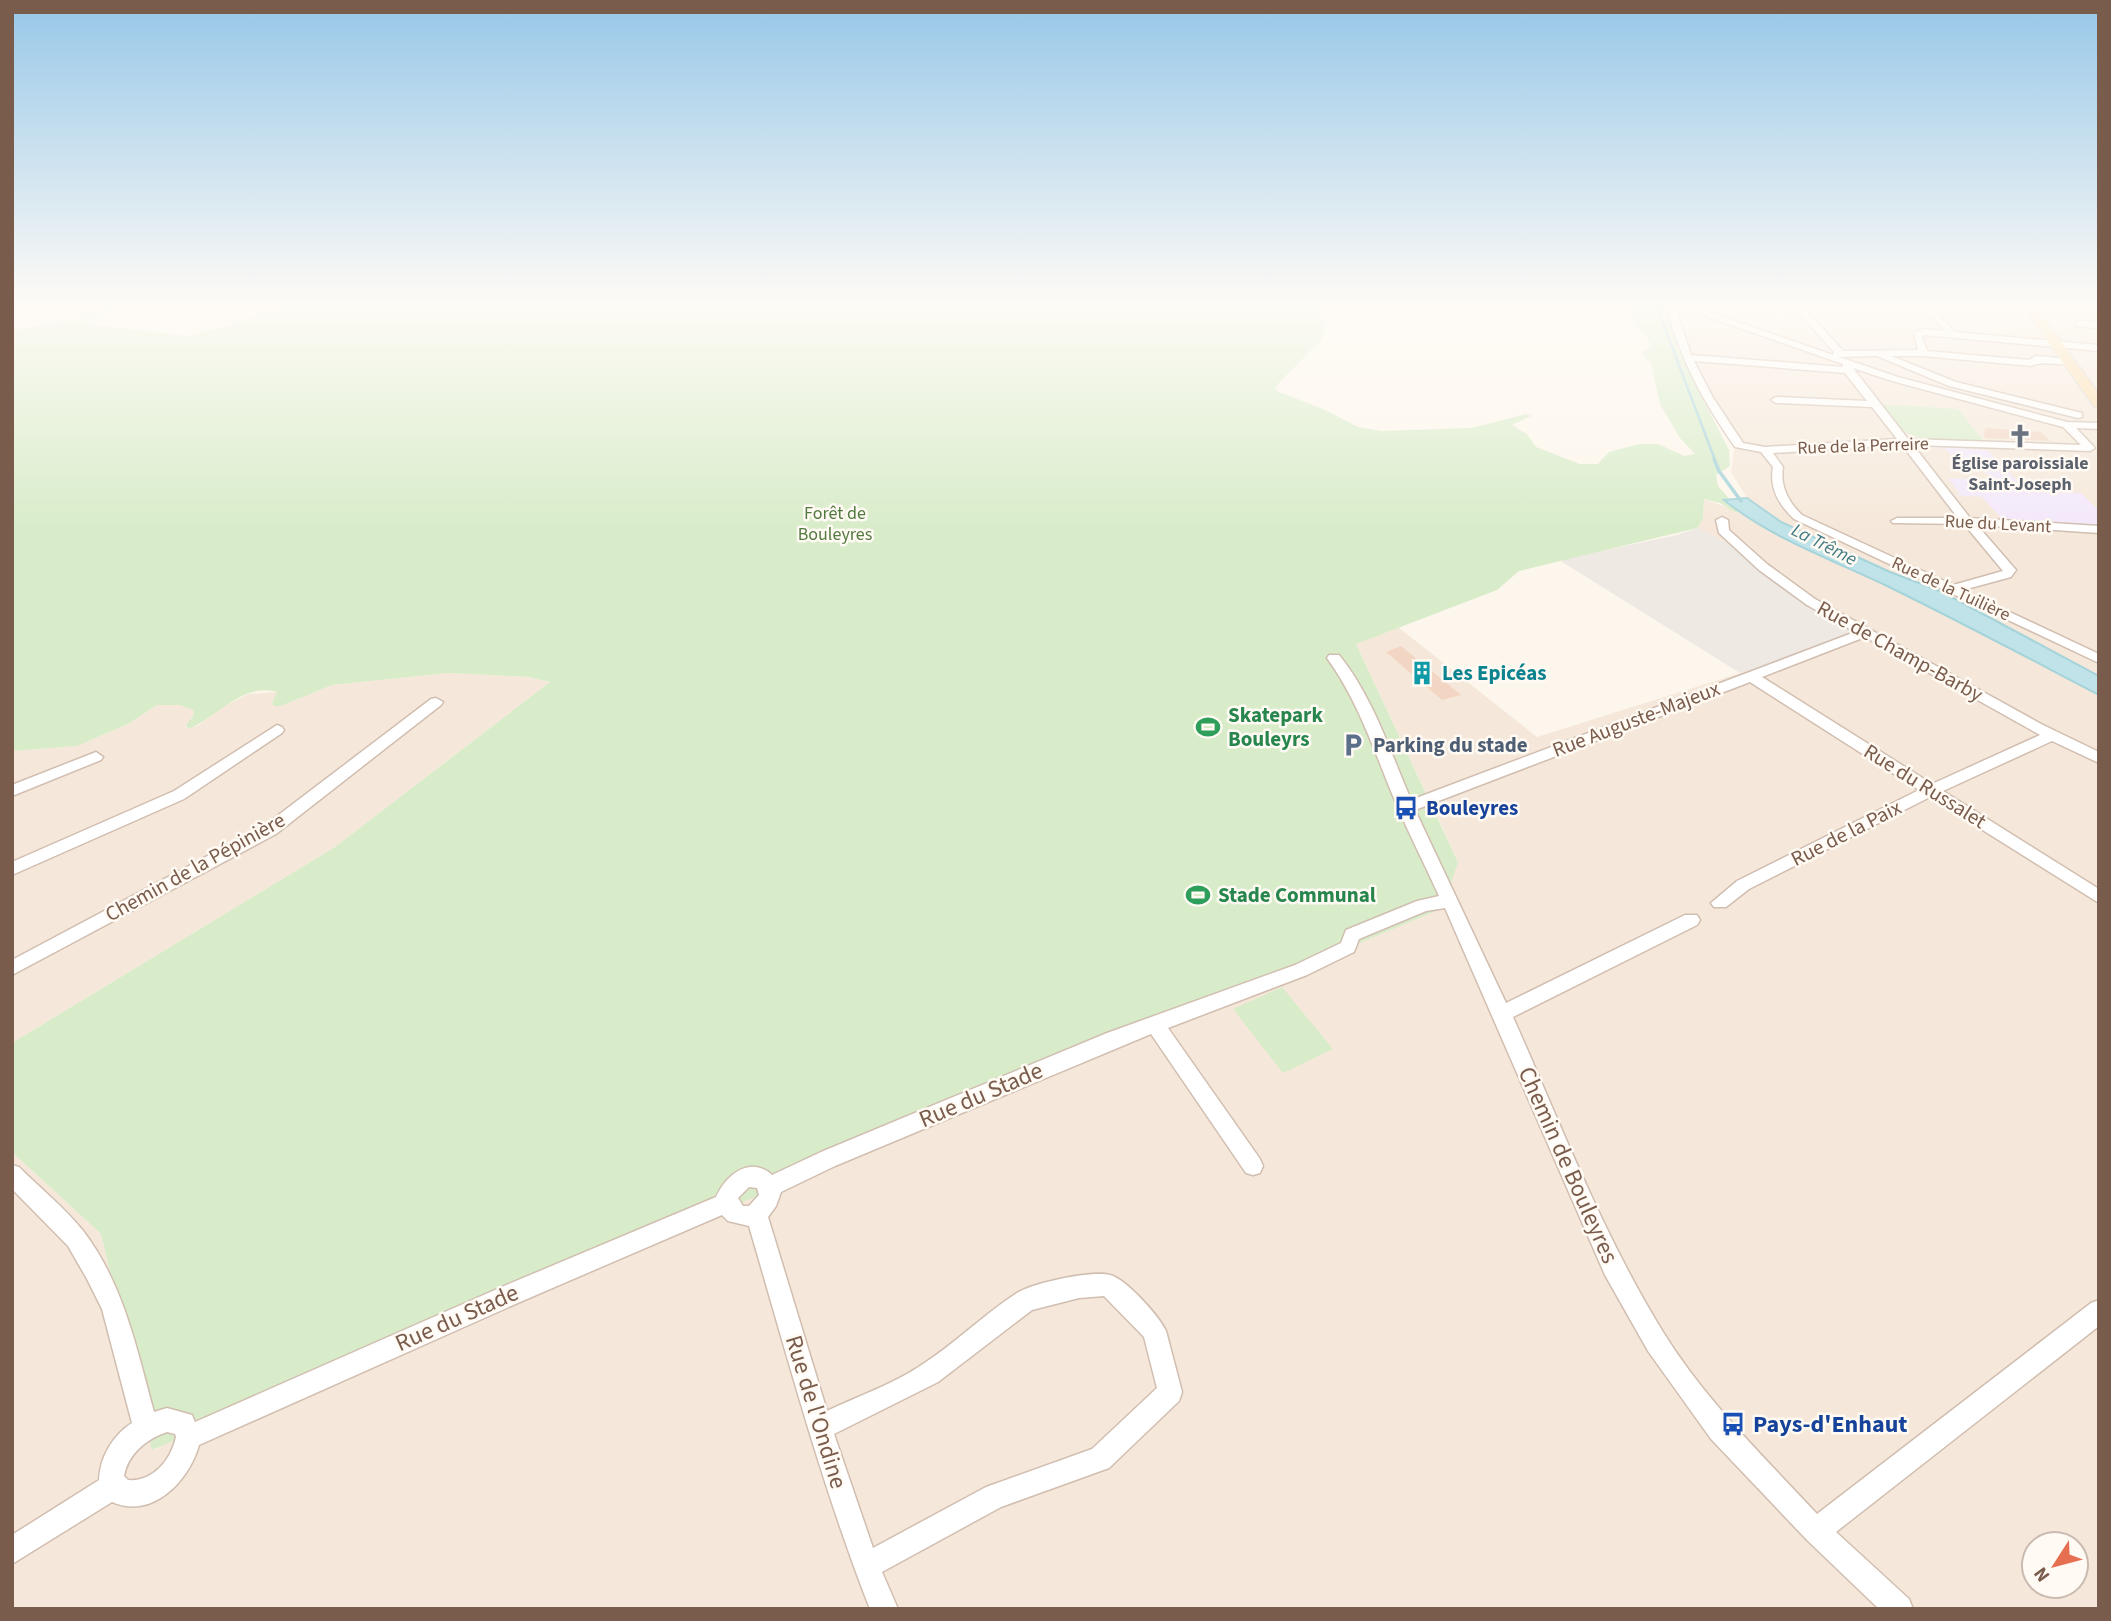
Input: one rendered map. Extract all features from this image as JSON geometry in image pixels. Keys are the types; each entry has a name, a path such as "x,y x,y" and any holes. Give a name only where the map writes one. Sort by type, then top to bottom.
{"main road":[{"path":"2083,381 2099,403"}],"street":[{"name":"Rue de la Perreire","path":"1698,381 1707,400 1739,445 1765,450 1906,442 2037,449 2090,448"},
{"path":"1858,381 1966,520 2008,568 2009,572 1954,589"},
{"path":"1900,381 2067,425 2099,426"},
{"path":"1947,381 2078,415"},
{"path":"1776,400 1875,404"},
{"path":"2067,425 2099,458"},
{"name":"Rue de la Tuilière","path":"1765,450 1778,467 1776,475 1785,504 1798,517 2099,659"},
{"name":"Rue de Champ-Barby","path":"1722,520 1723,531 1777,578 1820,607 2052,735 2099,758"},
{"name":"Rue du Levant","path":"1897,521 1966,520 2099,530"},
{"name":"Rue Auguste-Majeux","path":"1406,808 1867,632"},
{"name":"Chemin de Bouleyres","path":"1334,658 1359,696 1406,808 1451,901 1613,1267 1656,1343 1720,1430 1816,1531 1899,1609"},
{"name":"Rue du Russalet","path":"1751,676 2099,897"},
{"name":"Chemin de la Pépinière","path":"12,968 270,830 436,702"},
{"path":"12,869 179,795 277,730"},
{"name":"Rue de la Paix","path":"1720,903 1743,885 1931,790 2052,735"},
{"path":"12,791 96,757"},
{"name":"Rue du Stade","path":"189,1437 512,1294 727,1203 732,1187 741,1180 758,1177 769,1186 853,1148 1155,1025 1301,970 1348,947 1352,935 1423,905 1451,901"},
{"path":"1501,1014 1691,920"},
{"path":"1155,1025 1253,1166"},
{"path":"12,1174 76,1238 95,1271 113,1306 146,1427"},
{"path":"727,1203 734,1213 741,1216 756,1214 767,1205 771,1192 769,1186"},
{"name":"Rue de l'Ondine","path":"756,1214 819,1427 866,1566 884,1609"},
{"path":"819,1427 930,1374 1026,1300 1079,1287 1108,1285 1130,1304 1154,1331 1170,1392 1100,1459 995,1496 866,1566"},
{"path":"1816,1531 2099,1311"},
{"path":"167,1420 178,1421 183,1424 189,1437 181,1464 154,1488 131,1494 121,1493 113,1486 112,1466 117,1455 132,1437 146,1427 167,1420"},
{"path":"12,1551 113,1486"}],"shaded area":[{"path":"1699,381 2099,381 2099,676 1940,591 1890,572 1781,522 1747,498 1731,472 1735,446 1707,400"},
{"path":"1920,446 1987,450 2029,492 2081,493 2099,511 2099,527 2002,519 1982,497 1952,495 1960,494 1948,478 1969,479 1985,490 2008,488 1982,470 2003,471 1993,460 1954,458 1946,449"},
{"path":"1704,499 1738,511 1779,536 1934,609 2099,695 2099,1609 12,1609 12,1152 101,1234 153,1450 1458,861 1356,644 1398,627 1537,737 1750,670 1756,673 1861,629 1753,555 1697,528 1703,519"},
{"path":"1697,528 1753,555 1862,630 1756,673 1750,670 1740,673 1559,560 1677,535"},
{"path":"448,673 529,677 550,682 335,847 12,1043 12,751 77,746 128,724 157,705 181,705 193,710 194,715 185,728 197,726 226,705 249,694 277,692 272,703 274,706 281,706 332,685"}],"green space":[{"name":"Forêt de Bouleyres","path":"12,381 1281,381 1275,389 1279,392 1323,409 1358,427 1381,431 1472,428 1526,414 1531,416 1512,425 1527,434 1536,447 1580,464 1598,464 1609,452 1639,444 1658,444 1684,456 1695,454 1680,438 1660,404 1655,381 1694,381 1729,450 1730,466 1716,475 1718,486 1740,511 1735,512 1720,503 1704,499 1703,519 1697,528 1519,571 1497,590 1356,644 1458,862 1443,908 152,1450 101,1234 12,1152 12,1043 335,847 550,682 529,677 448,673 332,685 281,706 274,706 272,703 277,692 264,690 241,696 188,729 186,725 194,715 193,710 180,705 157,705 128,724 77,746 12,751"},
{"path":"1881,404 1958,409 1985,443 1931,440 1911,435 1899,427"},
{"path":"1282,987 1333,1049 1283,1073 1233,1009"}],"water":[{"path":"1747,498 1781,522 1890,572 1940,591 2099,676 2099,695 1912,598 1781,537 1724,500"}],"building":[{"name":"Église paroissiale Saint-Joseph","path":"1985,428 2041,432 2050,441 1984,438"},
{"name":"Les Epicéas","path":"1401,646 1461,695 1442,700 1386,652"}],"waterway":[{"name":"La Trême","path":"1685,381 1715,460"},
{"name":"La Trême","path":"1714,459 1719,471 1741,501"}],"place":[{"name":"Église paroissiale Saint-Joseph","path":"2020,436"},
{"name":"Les Epicéas","path":"1422,673"},
{"name":"Skatepark Bouleyrs","path":"1208,727"},
{"name":"Parking du stade","path":"1353,745"},
{"name":"Bouleyres","path":"1406,808"},
{"name":"Stade Communal","path":"1198,895"},
{"name":"Pays-d'Enhaut","path":"1733,1424"}]}
